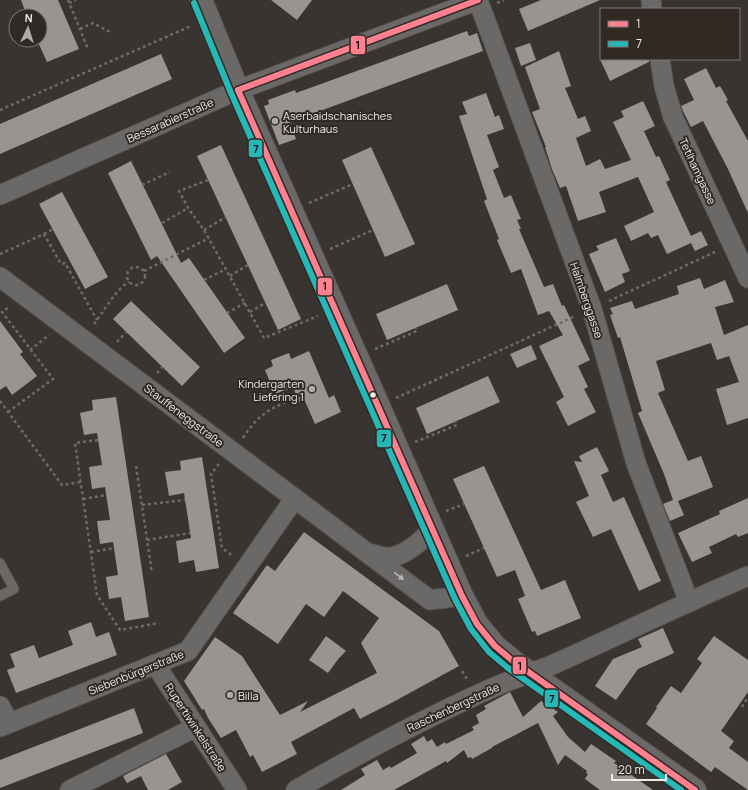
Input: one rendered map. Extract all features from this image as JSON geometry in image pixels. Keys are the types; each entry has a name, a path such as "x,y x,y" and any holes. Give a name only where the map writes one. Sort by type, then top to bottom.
{"street":[{"name":"Bessarabierstraße","path":"0,195 238,90 478,0"},
{"name":"Halmberggasse","path":"478,0 592,309 636,463 689,602"},
{"path":"204,9 238,90 432,529 462,596 477,624 495,646 530,673 695,790"},
{"name":"Tetlhamgasse","path":"660,60 664,86 673,117 748,278"},
{"name":"Stauffeneggstraße","path":"0,278 430,600 462,596"},
{"name":"Siebenbürgerstraße","path":"5,725 188,651 295,498"},
{"name":"Stauffeneggstraße","path":"368,553 386,558 401,554 423,539 432,529"},
{"name":"Raschenbergstraße","path":"296,790 367,749 493,687 551,665 748,576"},
{"name":"Rupertiwinkelstraße","path":"155,664 237,790"},
{"path":"0,706 5,725"},
{"path":"70,790 196,727"}],"lane":[{"path":"0,564 14,588 0,596"}],"path":[{"path":"76,0 69,1 88,49"},
{"path":"0,110 204,9"},
{"path":"80,29 93,23 110,32"},
{"path":"142,185 170,172"},
{"path":"208,180 179,191 188,208 209,238 264,338 335,308"},
{"path":"292,211 353,184"},
{"path":"162,224 188,208"},
{"path":"204,230 226,217"},
{"path":"0,254 53,229"},
{"path":"312,256 373,230"},
{"path":"44,234 61,264 65,263 97,320"},
{"path":"144,270 209,238"},
{"path":"395,398 732,244"},
{"path":"68,268 72,265"},
{"path":"230,276 248,265"},
{"path":"133,267 139,267 144,270 146,276 141,284 135,285 129,282 127,277 130,269 133,267"},
{"path":"204,280 226,269"},
{"path":"83,340 119,290 124,284 129,282"},
{"path":"8,412 53,379 2,312 24,296"},
{"path":"227,313 245,303"},
{"path":"250,312 266,303"},
{"path":"357,357 417,331 416,328"},
{"path":"248,566 222,548 211,474 232,451 257,419 266,412 297,397"},
{"path":"0,401 62,485 81,482"},
{"path":"398,450 457,425 456,421"},
{"path":"98,440 75,443 97,595 120,630 159,623"},
{"path":"136,466 152,573"},
{"path":"83,499 106,495"},
{"path":"142,505 185,500"},
{"path":"147,540 190,533"},
{"path":"91,552 114,548"},
{"path":"742,707 748,697"}],"building":[{"path":"21,0 58,0 79,49 47,62 41,48 48,48 48,8 24,8"},
{"path":"271,0 312,0 297,20"},
{"path":"541,0 600,0 528,31 519,9"},
{"path":"467,31 469,36 477,33 483,51 290,122 296,139 279,145 264,106 269,104 268,100 295,90 296,93"},
{"path":"530,43 536,60 521,66 515,48"},
{"path":"559,51 571,86 565,88 578,119 585,116 591,131 576,138 586,166 600,159 605,169 631,160 613,122 624,117 621,111 643,101 655,126 644,131 656,157 659,156 670,180 666,182 691,236 701,231 708,245 695,251 691,243 667,254 658,235 651,238 648,233 631,241 624,226 654,212 638,177 599,192 606,212 578,221 566,186 560,188 532,112 540,109 525,67"},
{"path":"161,54 172,79 0,154 0,124"},
{"path":"600,60 649,60 649,62 610,81"},
{"path":"706,68 716,88 720,86 728,100 726,101 748,141 748,213 728,169 703,121 691,127 681,106 694,100 684,79"},
{"path":"486,93 495,117 499,115 504,129 487,135 499,167 493,170 504,198 511,195 521,219 517,220 521,229 519,229 544,287 553,284 562,306 564,305 590,360 578,366 588,387 584,389 596,412 568,426 556,402 564,397 539,346 563,335 549,311 538,315 521,269 511,273 497,240 499,239 484,201 487,199 459,116 467,114 462,102"},
{"path":"221,145 301,319 278,330 197,156"},
{"path":"371,147 415,244 385,257 342,160"},
{"path":"131,161 181,263 189,258 245,338 224,353 157,256 151,260 108,173"},
{"path":"62,192 108,277 85,289 39,204"},
{"path":"616,238 630,271 622,274 625,282 605,292 589,254 599,250 596,246"},
{"path":"700,278 704,289 725,280 734,302 715,307 724,335 748,325 748,418 727,425 716,389 739,382 729,356 717,360 711,343 656,361 665,390 658,393 688,461 701,456 713,487 678,501 684,515 670,521 663,504 673,500 664,474 638,413 642,411 620,337 618,338 610,315 613,314 610,308 632,301 635,309 679,294 677,286"},
{"path":"447,284 458,310 387,340 376,314"},
{"path":"131,301 200,367 182,386 113,319"},
{"path":"0,321 23,352 20,354 37,376 12,395 6,386 0,390"},
{"path":"531,345 537,359 517,368 510,354"},
{"name":"Kindergarten Liefering 1","path":"309,351 329,398 334,395 341,412 315,424 304,399 299,402 293,387 275,394 265,370 273,366 271,360 289,353 291,359"},
{"path":"488,376 500,402 427,434 416,408"},
{"path":"116,397 149,617 125,621 121,597 109,599 106,577 118,575 113,542 100,544 97,521 110,520 105,487 92,489 89,467 102,465 97,433 84,435 80,413 93,410 92,400"},
{"path":"597,447 609,471 601,475 613,502 624,497 661,581 639,591 611,529 593,537 576,502 589,496 574,461 582,462 579,456"},
{"path":"202,457 219,568 196,572 194,560 179,563 176,541 191,538 184,493 169,496 165,472 181,470 180,461"},
{"path":"484,466 541,590 565,580 581,618 537,636 535,631 532,632 518,599 525,596 515,570 497,577 453,479"},
{"path":"748,498 748,533 738,537 736,534 709,547 712,553 692,562 678,533 720,514 719,511"},
{"path":"304,532 439,631 459,666 360,719 354,708 291,742 297,754 262,772 253,755 250,757 236,730 221,738 204,709 202,710 184,681 215,637 242,656 280,715 308,701 300,712 377,673 361,643 379,618 343,591 324,617 306,604 278,644 233,613 267,565 275,571"},
{"path":"91,622 96,637 109,632 117,655 16,693 7,670 15,667 10,654 34,645 39,658 73,645 68,631"},
{"path":"663,628 674,653 638,669 616,700 595,686 613,659 642,647 638,639"},
{"path":"326,636 346,651 328,673 309,660"},
{"path":"714,636 748,660 748,692 721,731 734,741 729,748 748,762 748,790 715,767 711,772 646,724 671,686 681,693 702,663 697,659"},
{"path":"510,692 523,717 541,701 558,712 553,716 568,737 585,752 591,744 616,761 614,763 653,790 600,790 585,779 588,774 586,773 587,771 565,755 558,765 538,723 472,759 471,757 468,758 464,750 447,763 446,761 394,790 341,790 365,775 361,769 377,760 383,770 390,766 391,768 417,753 411,744 424,736 427,742 432,739 437,747 445,742 446,744 474,730 472,727 479,723 476,715 486,709 484,706"},
{"path":"134,708 143,733 0,788 0,760"},
{"path":"166,754 182,782 168,790 148,790 141,776 127,783 123,776"}],"transit line":[{"name":"1","path":"238,90 478,0"},
{"name":"7","path":"194,3 231,93 455,599 471,629 489,652 508,668 681,790"},
{"name":"1","path":"238,90 462,596 477,624 495,646 513,661 695,790"}],"place":[{"name":"Aserbaidschanisches Kulturhaus","path":"275,121"},
{"name":"Kindergarten Liefering 1","path":"312,389"},
{"name":"Billa","path":"230,695"}]}
